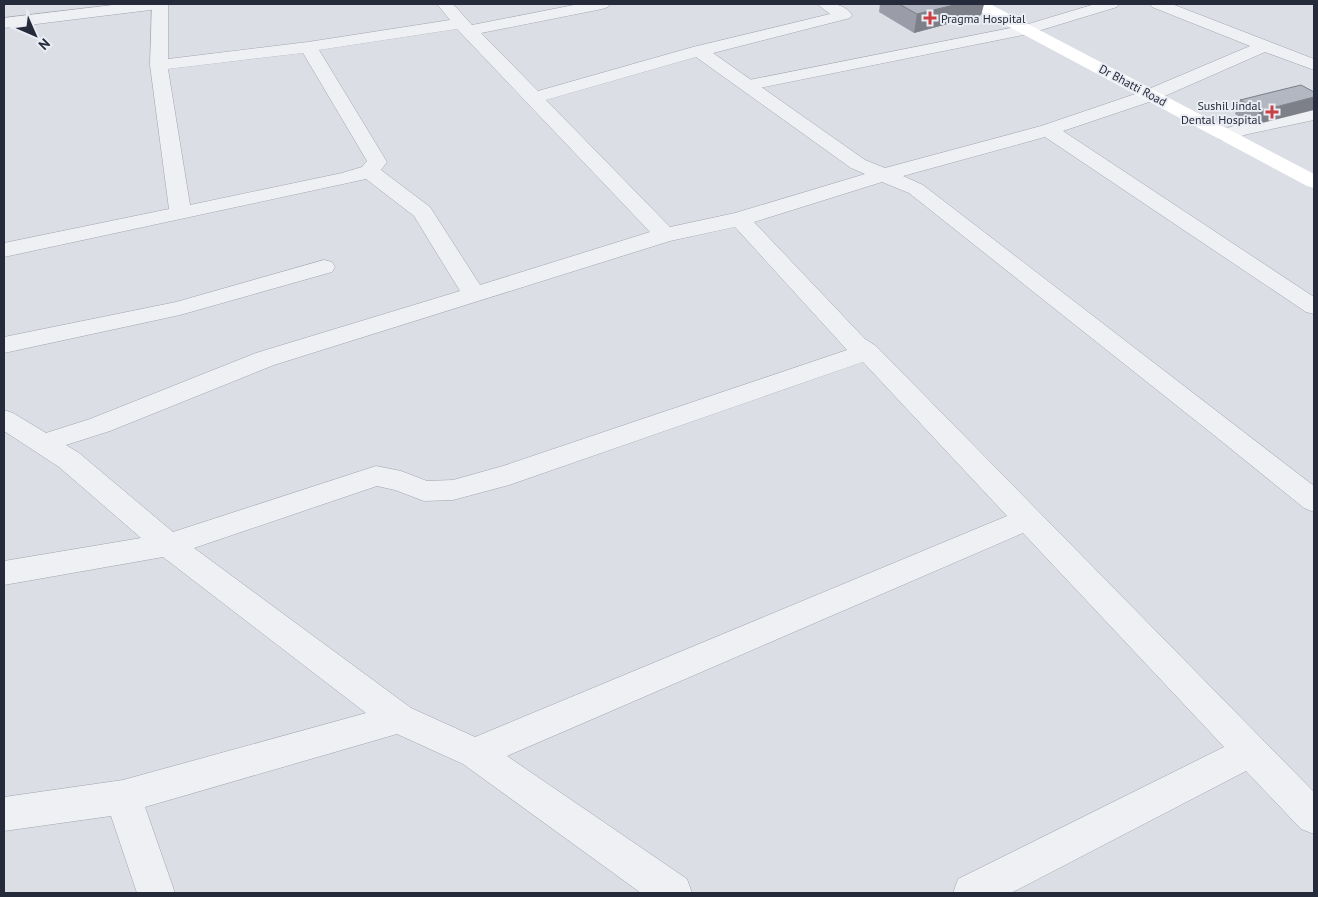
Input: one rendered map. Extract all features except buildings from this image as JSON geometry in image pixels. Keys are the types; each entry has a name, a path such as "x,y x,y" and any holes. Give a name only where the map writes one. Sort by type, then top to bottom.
{"main road":[{"name":"Dr Bhatti Road","path":"978,4 1314,182"}],"street":[{"path":"4,23 159,4 159,65 180,212"},
{"path":"444,4 464,27 666,235"},
{"path":"159,65 464,27 602,4"},
{"path":"534,98 699,51 844,15 825,4"},
{"path":"749,85 1028,29 1111,4"},
{"path":"1158,4 1314,65"},
{"path":"43,443 100,424 265,359 666,235 740,219 884,175 1048,130 1151,95 1265,46"},
{"path":"4,250 346,178 369,170 377,162 308,47"},
{"path":"699,51 858,164 916,190 1225,428 1314,501"},
{"path":"1226,135 1243,129 1314,114"},
{"path":"1048,130 1314,308"},
{"path":"369,170 422,212 474,294"},
{"path":"740,219 856,345 867,352 1314,817"},
{"path":"4,346 180,308 324,267"},
{"path":"4,573 168,545 376,476 400,481 424,491 454,490 509,475 867,352"},
{"path":"4,419 69,460 168,545 399,719 475,753 673,893"},
{"path":"475,753 1028,519"},
{"path":"4,814 123,797 399,719"},
{"path":"972,893 1251,751"},
{"path":"123,797 156,893"}],"place":[{"name":"Pragma Hospital","path":"930,18"},
{"name":"Sushil Jindal Dental Hospital","path":"1272,112"}]}
